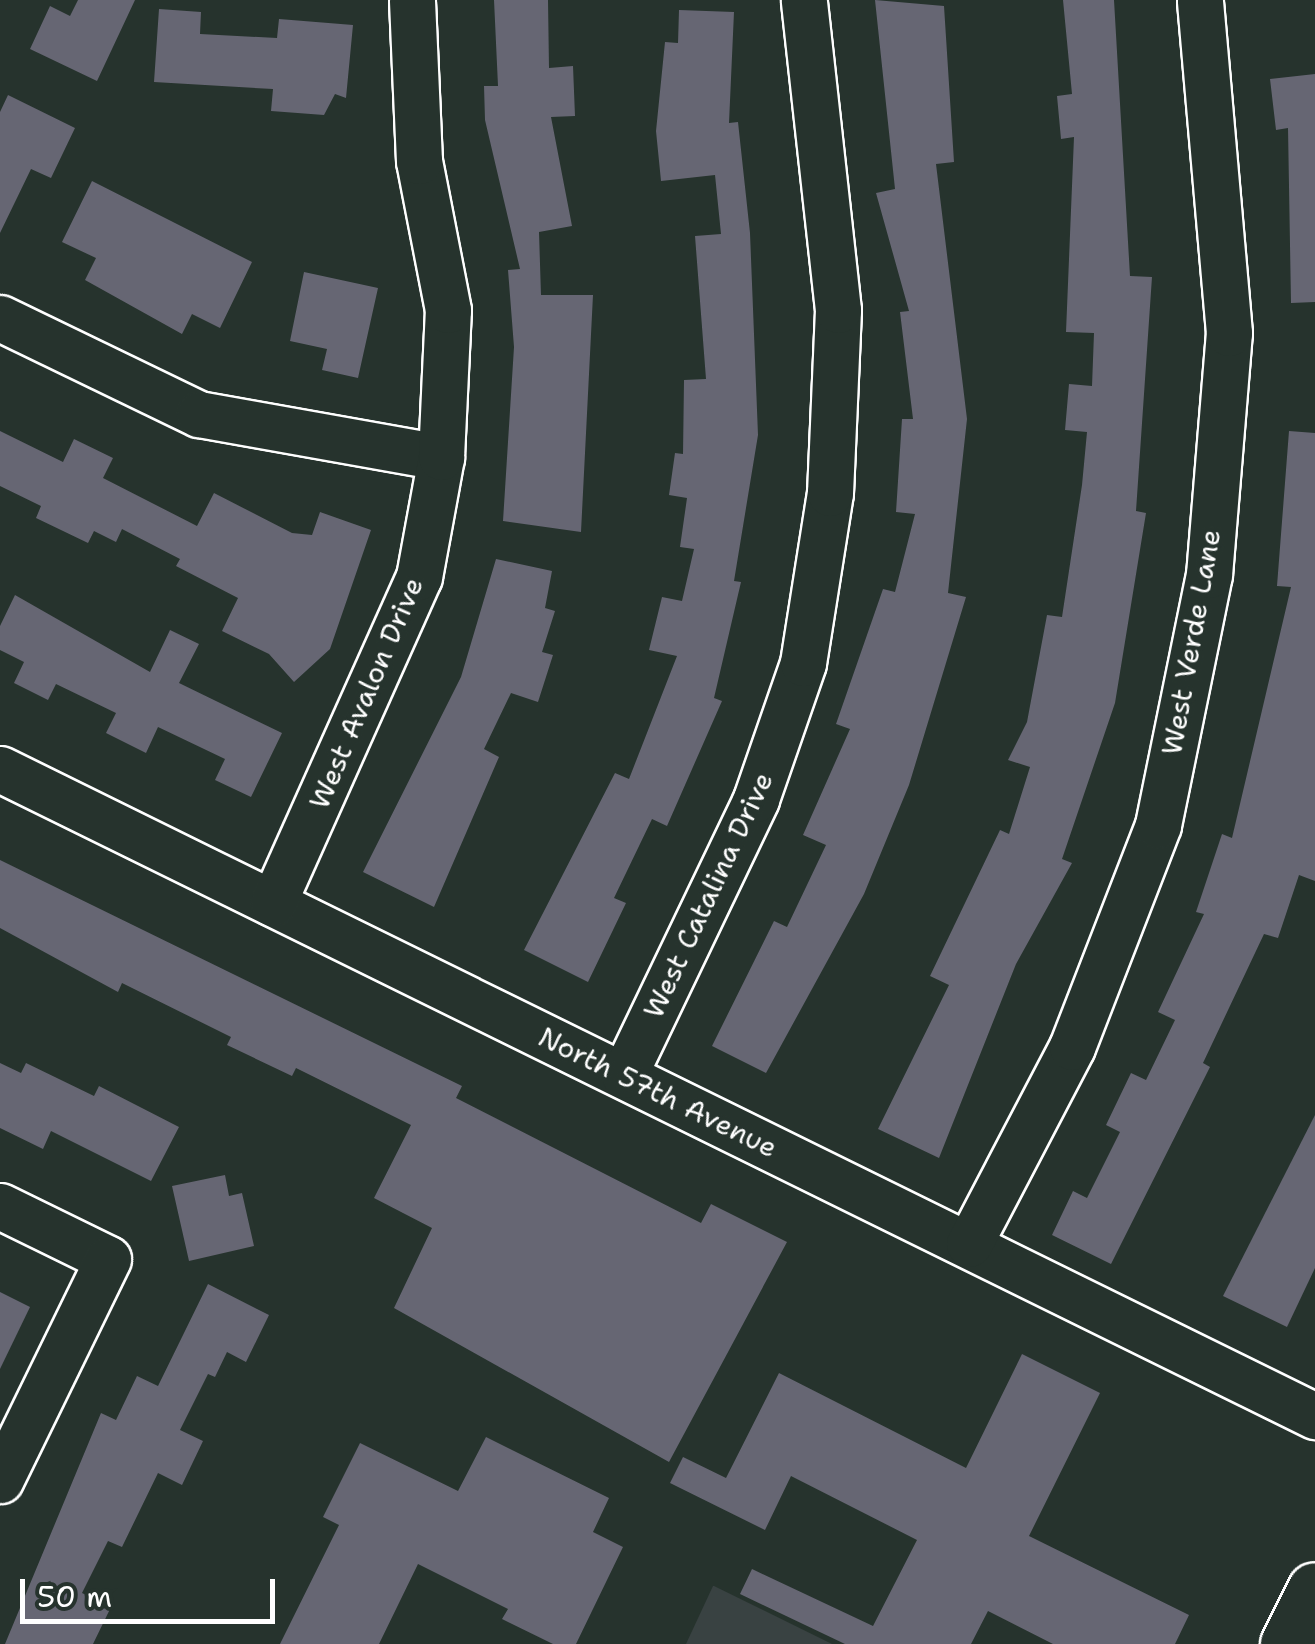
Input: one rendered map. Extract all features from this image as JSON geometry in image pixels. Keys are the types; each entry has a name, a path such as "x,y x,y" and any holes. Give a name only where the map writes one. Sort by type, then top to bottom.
{"main road":[{"path":"1288,1644 1315,1590"}],"street":[{"name":"West Avalon Drive","path":"273,903 419,576 441,457 448,310 419,160 412,0"},
{"name":"West Catalina Drive","path":"624,1075 756,799 806,644 830,493 838,310 804,0"},
{"name":"West Verde Lane","path":"969,1244 1072,1047 1158,825 1209,575 1229,332 1200,0"},
{"path":"0,318 199,414 441,457"},
{"name":"North 57th Avenue","path":"0,769 1313,1409"},
{"path":"0,1206 108,1259 0,1480"}],"shaded area":[{"path":"714,1586 832,1644 686,1644"}],"building":[{"path":"78,0 135,0 97,81 30,49 50,6 70,16"},
{"path":"494,0 548,0 549,68 573,66 575,116 551,117 572,226 539,232 541,295 593,295 581,532 503,521 514,347 508,270 520,269 485,120 484,86 498,86"},
{"path":"875,0 944,6 954,162 936,164 967,419 948,593 966,597 909,785 864,894 766,1073 712,1046 774,921 787,927 826,845 803,835 850,729 836,724 883,589 895,592 915,514 896,512 902,419 913,419 900,312 909,311 876,193 895,189"},
{"path":"1063,0 1114,0 1130,276 1152,277 1136,511 1146,513 1115,703 1062,859 1072,863 1016,964 939,1158 878,1129 949,985 930,976 1000,830 1009,834 1030,767 1008,760 1027,722 1047,615 1062,617 1082,485 1087,432 1065,430 1069,384 1092,386 1094,333 1066,332 1074,137 1061,139 1057,96 1072,94"},
{"path":"159,9 201,12 200,34 277,38 279,19 353,25 346,98 335,94 324,115 271,111 273,89 154,82"},
{"path":"679,10 734,12 729,123 738,122 750,233 758,435 734,581 741,582 714,698 722,701 667,826 652,819 614,898 626,903 588,982 524,950 615,773 629,779 677,656 649,650 662,597 682,601 694,549 680,547 687,498 669,495 675,453 683,454 684,380 706,379 695,236 721,234 715,175 661,181 656,131 665,42 678,43"},
{"path":"1315,74 1315,302 1291,303 1288,128 1276,130 1270,79"},
{"path":"8,95 75,128 51,178 31,169 0,233 0,112"},
{"path":"92,181 252,262 220,328 192,314 182,334 85,280 96,258 62,242"},
{"path":"304,272 378,288 358,378 322,370 327,349 290,341"},
{"path":"0,431 63,462 74,439 113,458 103,478 197,526 214,493 292,533 312,535 320,512 371,530 330,649 294,682 269,654 222,631 238,598 176,566 180,559 122,529 116,542 94,531 88,543 36,518 41,506 0,486"},
{"path":"1289,431 1315,433 1315,881 1299,875 1278,938 1264,934 1203,1063 1210,1067 1111,1264 1052,1235 1073,1191 1087,1198 1120,1132 1106,1125 1131,1073 1146,1080 1175,1020 1158,1012 1204,914 1196,912 1222,834 1232,838 1291,587 1277,586"},
{"path":"496,559 552,571 545,608 555,611 542,652 553,655 538,702 511,693 484,749 499,757 434,907 363,872 461,677"},
{"path":"15,595 150,672 170,630 199,644 179,683 282,733 251,797 215,780 225,759 158,727 146,753 106,733 116,713 56,684 48,700 14,683 24,662 0,650 0,626"},
{"path":"0,860 462,1086 456,1098 701,1223 711,1204 787,1242 669,1462 394,1308 432,1228 374,1198 411,1125 296,1068 292,1076 227,1045 231,1037 122,983 118,992 0,928"},
{"path":"0,1063 21,1073 26,1063 94,1096 99,1086 179,1127 151,1181 51,1131 43,1149 0,1128"},
{"path":"1315,1115 1315,1268 1287,1327 1223,1296"},
{"path":"225,1175 229,1196 242,1193 254,1246 189,1261 172,1186"},
{"path":"208,1284 269,1315 246,1362 227,1352 215,1377 208,1374 180,1430 203,1441 182,1485 158,1473 122,1547 108,1541 82,1593 111,1607 93,1644 5,1644 101,1413 116,1420 137,1376 158,1386"},
{"path":"0,1292 30,1307 0,1369"},
{"path":"1022,1354 1100,1393 1029,1536 1189,1615 1175,1644 1053,1644 988,1611 971,1644 845,1644 740,1594 752,1569 873,1626 917,1540 791,1476 765,1530 670,1483 683,1457 726,1478 779,1373 966,1468"},
{"path":"486,1437 609,1498 593,1532 623,1547 576,1644 553,1644 502,1619 508,1609 418,1564 379,1644 280,1644 339,1525 323,1517 360,1443 458,1491"}]}
